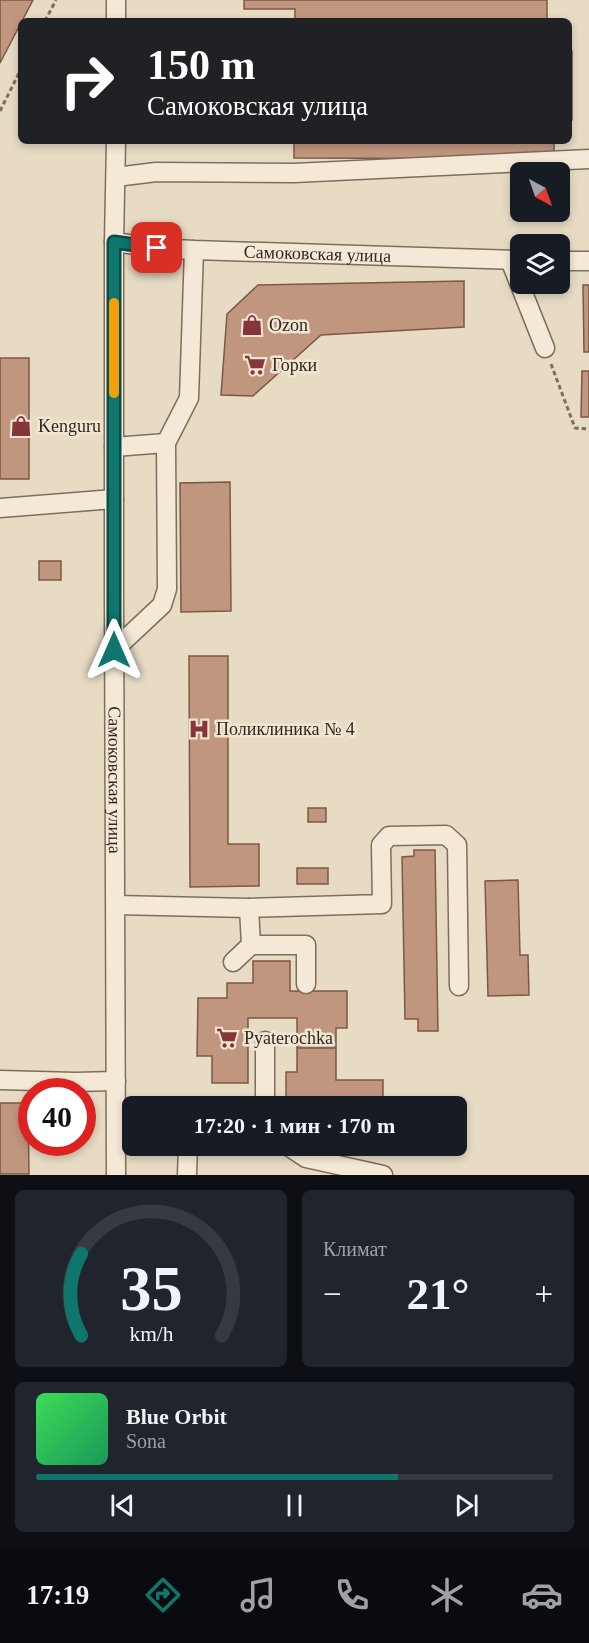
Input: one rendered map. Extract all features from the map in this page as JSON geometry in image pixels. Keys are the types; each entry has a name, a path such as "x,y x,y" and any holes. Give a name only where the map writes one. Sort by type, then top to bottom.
{"street":[{"path":"116,0 116,18"},
{"name":"Самоковская улица","path":"116,144 114,242 116,1081 122,1104"},
{"path":"116,177 156,172 294,173 589,159"},
{"name":"Самоковская улица","path":"114,242 194,250 510,260"},
{"path":"114,650 162,605 167,589 166,443 189,398 194,250"},
{"path":"570,261 589,261"},
{"path":"527,294 545,348"},
{"path":"114,447 166,443"},
{"path":"0,508 114,499"},
{"path":"116,905 249,908 382,904 381,845 388,836 446,835 457,846 459,986"},
{"path":"249,908 251,945"},
{"path":"234,962 251,945 306,945 306,984"},
{"path":"265,1041 265,1096"},
{"path":"0,1080 116,1081"},
{"name":"Самоковская улица","path":"116,1175 122,1128"},
{"path":"187,1175 188,1156"},
{"path":"303,1156 383,1175"}],"path":[{"path":"47,18 56,0"},
{"path":"0,111 18,75"},
{"path":"545,348 575,428 589,429"}],"building":[{"path":"0,0 33,0 24,18 18,18 18,29 0,63"},
{"path":"244,0 547,0 547,18 295,18 295,9 244,9"},
{"path":"294,144 554,144 554,159 294,158"},
{"name":"Горки","path":"464,281 464,327 321,335 253,396 221,395 227,314 258,285"},
{"path":"583,285 589,285 589,352 584,352"},
{"path":"0,358 29,358 29,479 0,479"},
{"path":"582,371 589,371 589,417 581,417"},
{"path":"230,482 231,611 181,612 180,483"},
{"path":"39,561 61,561 61,580 39,580"},
{"path":"189,656 228,656 228,844 259,844 259,886 190,887"},
{"path":"308,808 326,808 326,822 308,822"},
{"path":"414,850 435,850 438,1031 418,1031 418,1019 405,1019 402,857 414,856"},
{"path":"297,868 328,868 328,884 297,884"},
{"path":"518,880 520,955 528,955 529,995 488,996 485,881"},
{"path":"253,961 290,961 290,991 347,991 347,1028 336,1028 336,1048 297,1048 297,1018 248,1018 248,1083 212,1083 212,1056 197,1056 198,998 227,998 227,983 253,983"},
{"path":"297,1048 336,1048 336,1080 383,1080 383,1096 286,1096 286,1072 297,1072"},
{"path":"0,1103 18,1103 18,1156 29,1156 29,1174 0,1174"}],"slow traffic":[{"path":"114,303 114,393"}],"place":[{"name":"Ozon","path":"252,325"},
{"name":"Горки","path":"255,365"},
{"name":"Kenguru","path":"21,426"},
{"name":"Поликлиника № 4","path":"199,729"},
{"name":"Pyaterochka","path":"227,1038"}],"route":[{"path":"114,650 114,242 157,248"}]}
